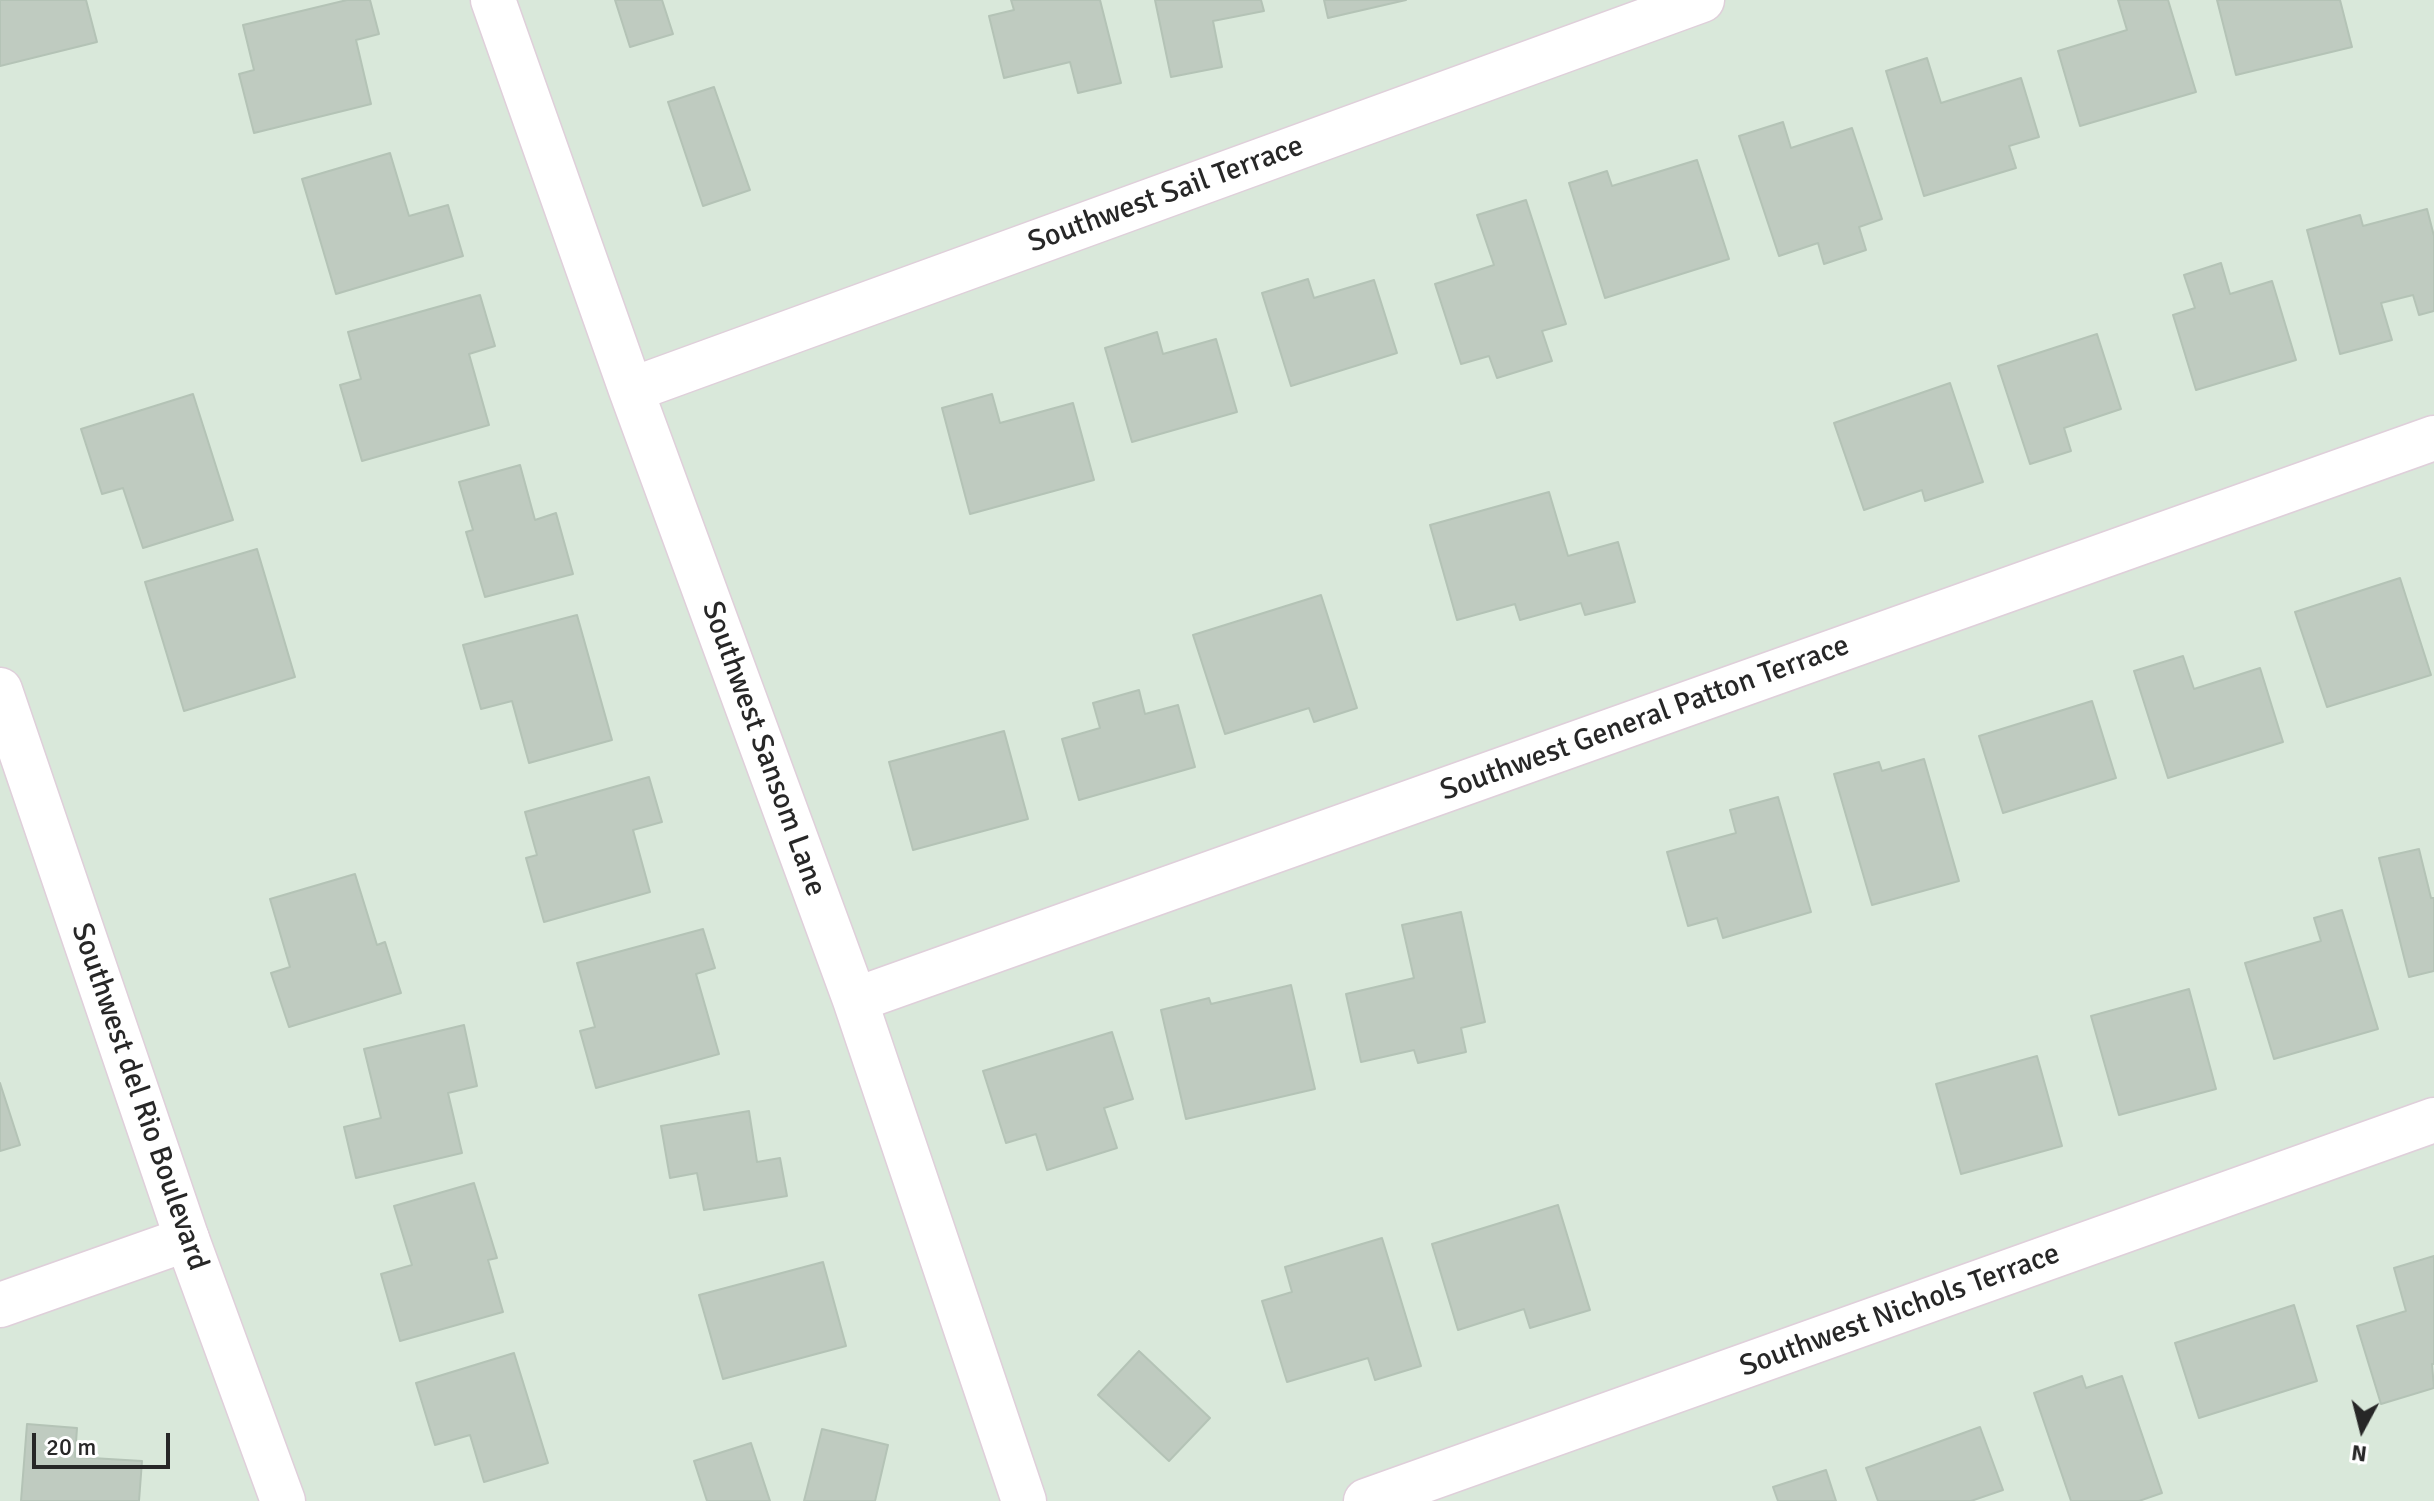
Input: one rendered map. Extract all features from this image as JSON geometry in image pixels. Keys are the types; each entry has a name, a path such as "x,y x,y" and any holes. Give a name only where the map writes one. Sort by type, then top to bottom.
{"street":[{"name":"Southwest Sansom Lane","path":"493,0 631,390 855,1000 1024,1501"},
{"name":"Southwest Sail Terrace","path":"631,390 1702,0"},
{"name":"Southwest General Patton Terrace","path":"855,1000 2434,438"},
{"name":"Southwest del Rio Boulevard","path":"0,690 187,1239 283,1501"},
{"name":"Southwest Nichols Terrace","path":"1366,1501 2434,1120"},
{"path":"0,1305 187,1239"}],"building":[{"path":"0,0 86,0 97,42 0,66"},
{"path":"347,0 370,0 379,34 356,40 371,104 254,133 239,74 254,70 243,25"},
{"path":"615,0 662,0 673,34 630,47"},
{"path":"1011,0 1100,0 1121,83 1078,93 1070,62 1004,78 989,16 1014,10"},
{"path":"1155,0 1261,0 1264,11 1213,21 1222,67 1171,77"},
{"path":"1324,0 1406,0 1328,18"},
{"path":"2118,0 2168,0 2196,92 2080,126 2058,51 2127,30"},
{"path":"2217,0 2340,0 2352,47 2236,75"},
{"path":"1927,58 1941,103 2021,78 2039,137 2009,146 2016,168 1924,196 1886,71"},
{"path":"714,87 750,190 703,206 668,102"},
{"path":"1783,122 1791,148 1852,128 1882,219 1859,227 1866,250 1824,264 1818,243 1779,256 1739,136"},
{"path":"390,153 409,216 448,205 463,256 336,294 302,179"},
{"path":"1697,160 1729,259 1605,298 1569,183 1607,171 1612,186"},
{"path":"1526,200 1566,324 1542,331 1552,361 1497,378 1489,356 1461,364 1435,284 1494,265 1477,215"},
{"path":"2427,209 2434,236 2434,311 2419,315 2413,295 2381,303 2392,340 2340,354 2307,230 2360,215 2363,226"},
{"path":"2221,263 2230,294 2272,281 2296,360 2196,390 2173,315 2195,308 2184,275"},
{"path":"1308,279 1314,298 1374,280 1397,353 1291,386 1262,293"},
{"path":"480,295 495,346 469,354 489,425 362,461 340,385 361,379 348,332"},
{"path":"1157,332 1163,354 1216,339 1237,412 1132,442 1105,348"},
{"path":"2097,334 2121,409 2064,428 2071,451 2030,464 1998,366"},
{"path":"1950,383 1983,482 1925,501 1922,490 1864,510 1834,423"},
{"path":"193,394 233,520 143,548 123,488 102,494 81,429"},
{"path":"992,394 1000,423 1073,403 1094,480 970,514 942,408"},
{"path":"520,465 535,520 556,513 573,574 485,597 466,532 473,530 459,482"},
{"path":"1549,492 1568,556 1618,542 1635,602 1585,615 1581,603 1520,620 1515,604 1457,620 1430,525"},
{"path":"257,549 295,677 184,711 145,582"},
{"path":"2400,578 2431,675 2327,707 2295,612"},
{"path":"1321,595 1357,708 1314,722 1309,708 1225,734 1193,635"},
{"path":"577,615 612,740 529,763 512,701 481,709 463,645"},
{"path":"2183,656 2194,689 2260,668 2283,742 2168,778 2134,671"},
{"path":"1139,690 1145,714 1178,705 1195,767 1079,800 1062,739 1100,728 1093,703"},
{"path":"2092,701 2116,778 2003,813 1979,736"},
{"path":"1004,731 1028,819 913,850 889,762"},
{"path":"1924,759 1959,881 1872,905 1834,774 1879,762 1882,771"},
{"path":"649,777 662,822 633,830 650,892 544,922 526,858 537,855 525,812"},
{"path":"1778,797 1811,912 1723,938 1717,918 1688,926 1667,852 1736,833 1730,810"},
{"path":"2419,849 2431,898 2434,898 2434,971 2409,977 2379,858"},
{"path":"355,874 377,945 385,942 401,993 289,1027 271,973 290,967 270,899"},
{"path":"2342,910 2378,1029 2274,1059 2245,963 2321,941 2314,918"},
{"path":"1461,912 1485,1022 1461,1028 1466,1052 1418,1063 1414,1050 1361,1062 1346,994 1414,978 1402,925"},
{"path":"703,929 715,968 696,974 719,1054 596,1088 580,1031 595,1027 577,963"},
{"path":"1291,985 1315,1089 1186,1119 1161,1010 1209,998 1211,1004"},
{"path":"2189,989 2216,1089 2119,1115 2091,1016"},
{"path":"464,1025 477,1086 448,1093 462,1153 356,1178 344,1127 381,1118 364,1049"},
{"path":"1112,1032 1133,1099 1104,1108 1117,1148 1047,1170 1036,1134 1006,1143 983,1071"},
{"path":"2037,1056 2062,1146 1961,1174 1936,1084"},
{"path":"0,1083 20,1145 0,1151"},
{"path":"749,1111 757,1162 780,1158 787,1196 704,1210 697,1173 670,1178 661,1126"},
{"path":"474,1183 497,1258 488,1260 503,1312 400,1341 381,1274 412,1265 394,1206"},
{"path":"1558,1205 1590,1310 1530,1328 1524,1309 1458,1330 1432,1244"},
{"path":"1382,1238 1421,1366 1375,1380 1368,1358 1287,1382 1262,1301 1292,1292 1285,1267"},
{"path":"2434,1256 2434,1388 2381,1404 2357,1326 2406,1311 2394,1268"},
{"path":"823,1262 846,1346 723,1379 699,1295"},
{"path":"2294,1305 2317,1381 2199,1418 2175,1343"},
{"path":"1139,1351 1210,1418 1169,1461 1098,1395"},
{"path":"514,1353 548,1463 484,1482 470,1435 435,1445 416,1383"},
{"path":"2082,1376 2086,1388 2122,1376 2162,1493 2139,1501 2071,1501 2034,1393"},
{"path":"27,1424 77,1428 75,1457 142,1461 139,1501 21,1501"},
{"path":"1980,1427 2003,1490 1971,1501 1878,1501 1866,1468"},
{"path":"822,1429 888,1445 875,1501 804,1501"},
{"path":"751,1443 770,1501 707,1501 694,1461"},
{"path":"1826,1470 1836,1501 1778,1501 1773,1487"}]}
